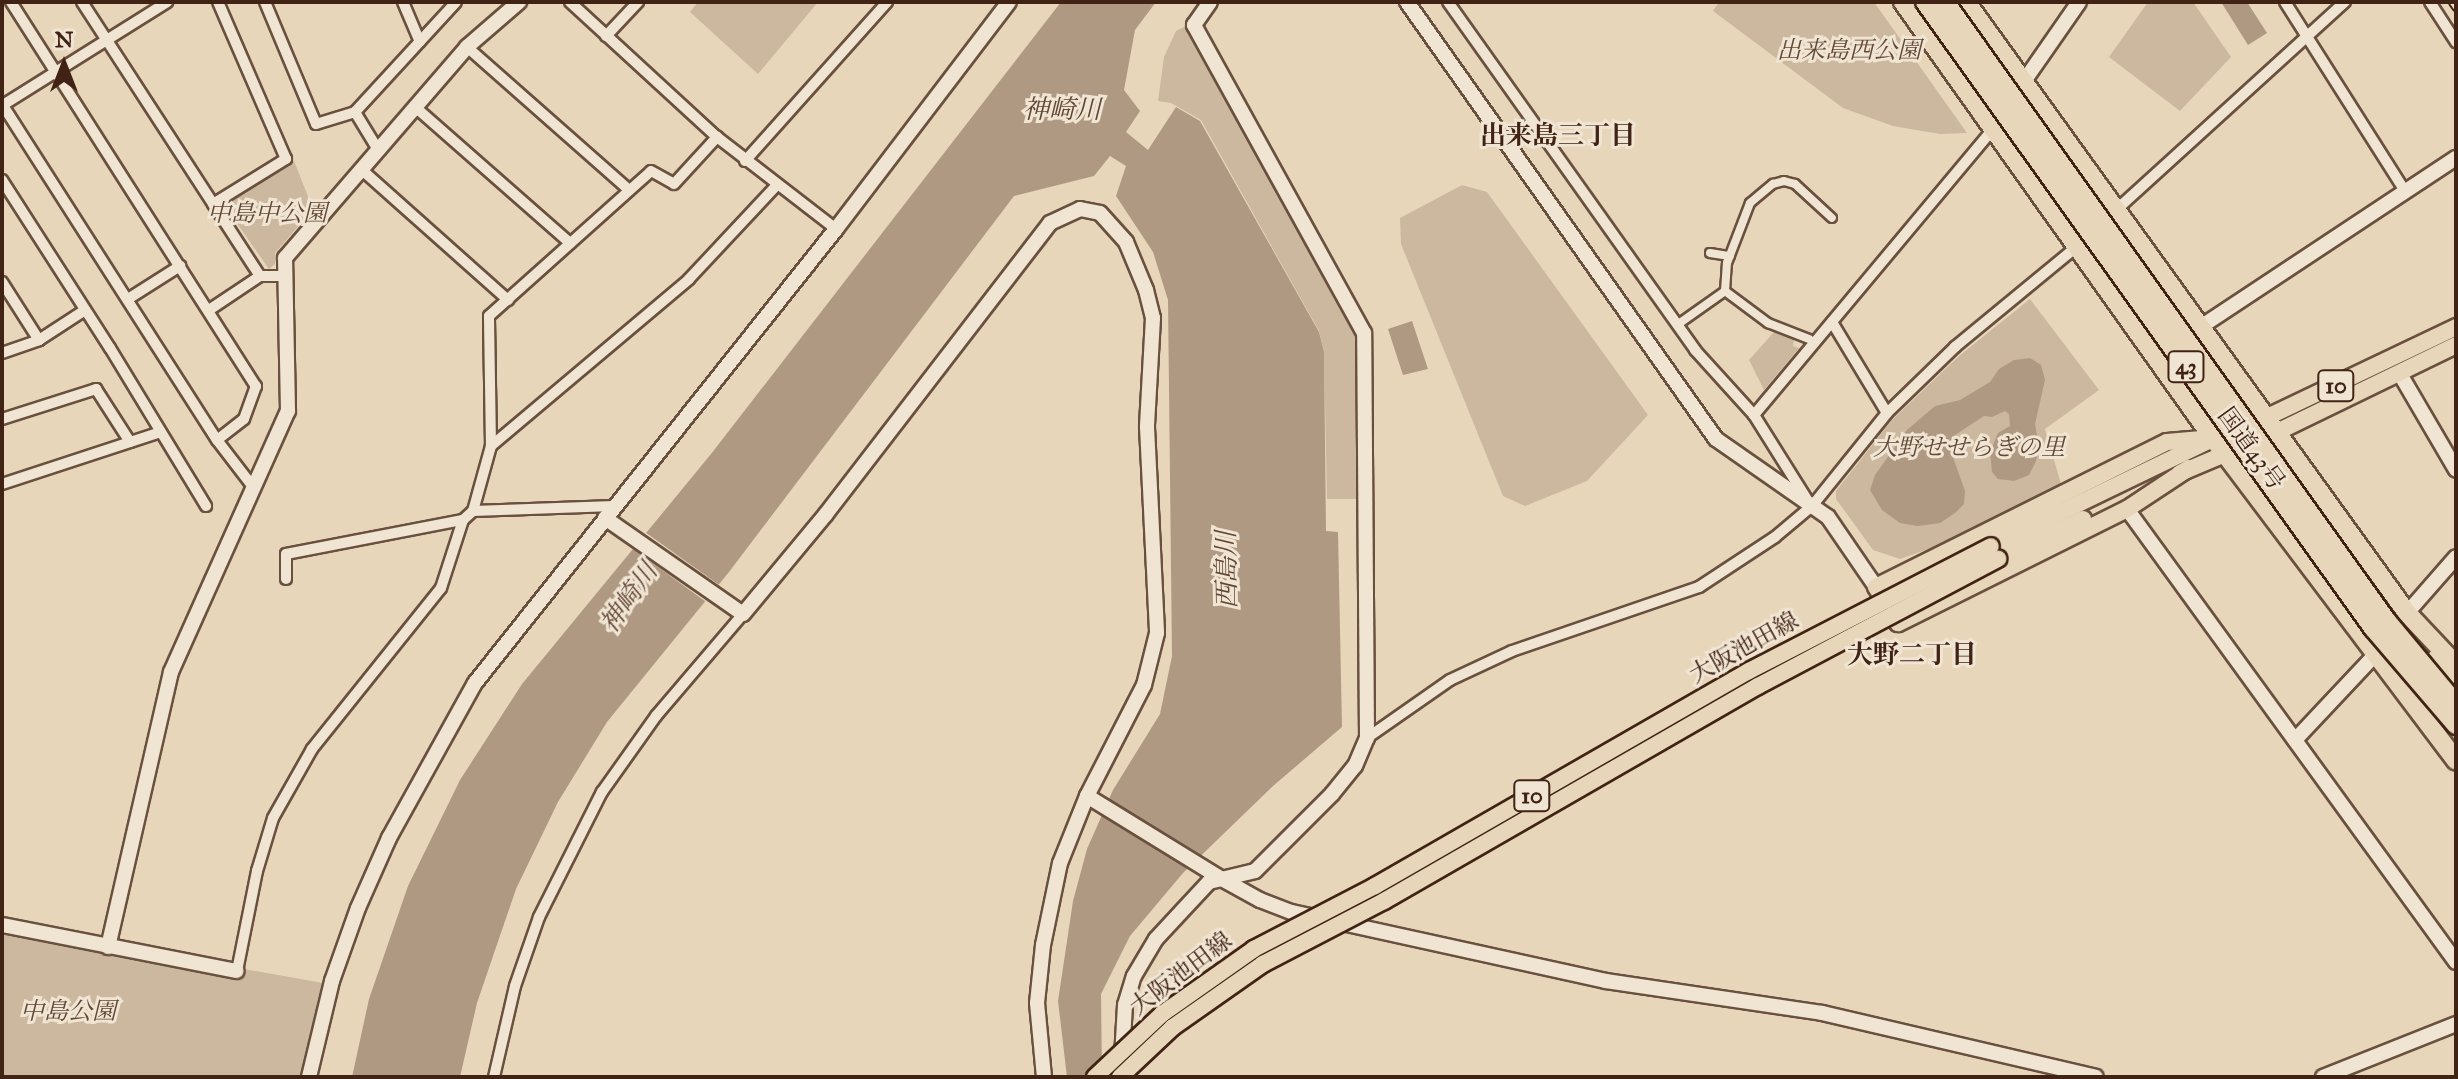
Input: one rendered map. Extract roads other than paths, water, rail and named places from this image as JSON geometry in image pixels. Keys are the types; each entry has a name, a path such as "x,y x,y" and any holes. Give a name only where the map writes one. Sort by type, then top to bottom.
{"highway":[{"name":"国道43号","path":"1903,2 2218,445 2415,711 2456,761"},
{"name":"国道43号","path":"1925,2 2373,628 2456,725"},
{"name":"国道43号","path":"1945,2 2386,620 2456,704"},
{"name":"国道43号","path":"1968,4 2407,613 2456,665"},
{"path":"2407,613 2456,682"},
{"path":"2415,711 2456,749"}],"main road":[{"name":"大阪池田線","path":"2272,425 2456,327"},
{"name":"大阪池田線","path":"1095,1077 1162,1014 1254,949 1375,886 1749,671 2218,445 2400,374 2456,345"},
{"path":"2189,468 2127,509 1898,623 1876,587 2167,442 2218,445"},
{"name":"大阪池田線","path":"1121,1077 1173,1027 1263,964 1384,901 1995,553 2189,468 2218,445"}],"street":[{"path":"11,2 256,386 244,419 217,440"},
{"path":"82,2 260,276"},
{"path":"167,2 3,104 217,440 254,488"},
{"path":"213,204 286,159 218,2"},
{"path":"265,2 316,124 355,112 456,2"},
{"path":"403,2 420,42"},
{"path":"108,947 171,672 288,411 287,253 467,47 519,2"},
{"path":"570,2 745,161 836,229"},
{"path":"606,36 638,2"},
{"path":"745,161 887,2"},
{"path":"309,1077 332,981 389,838 475,683 612,516 1009,2"},
{"path":"1121,1077 1122,1028 1134,976 1177,912 1209,882 1255,871 1332,794 1355,766 1367,738 1364,333 1194,25 1210,2"},
{"path":"1407,2 1716,439 1828,517 1876,587"},
{"path":"1448,2 1677,325 1754,415 1812,506"},
{"path":"1893,2 1912,27 1944,59"},
{"path":"1754,415 1856,289 1994,128 2079,2"},
{"path":"2285,2 2405,191"},
{"path":"2115,211 2309,38 2345,2"},
{"path":"2430,2 2456,42"},
{"path":"467,47 628,189"},
{"path":"414,106 570,243"},
{"path":"355,112 377,148"},
{"path":"2,925 237,971 257,871 273,818 312,749 441,588 463,520 473,511 491,446 489,316 628,189 651,171 674,184 717,137"},
{"path":"2202,326 2456,158"},
{"path":"361,169 508,300"},
{"path":"2,180 206,506"},
{"path":"1677,325 1725,291 1730,256 1750,203 1773,184 1784,181 1795,184 1832,218"},
{"path":"491,446 689,279 777,185"},
{"path":"494,1077 515,986 539,917 602,792 656,716 739,611 826,514 1050,223 1080,209 1100,213 1126,242 1146,290 1153,318 1147,427 1157,633 1144,685 1060,863 1043,945 1037,1003 1044,1077"},
{"path":"1367,738 1450,680 1512,651 1699,587 1775,537 1812,506 1887,413 1955,347 2075,248"},
{"path":"1710,253 1730,256"},
{"path":"128,299 180,266"},
{"path":"209,310 260,276 285,276"},
{"path":"2,282 39,340"},
{"path":"1725,291 1768,323 1809,339"},
{"path":"2,353 39,340 85,310"},
{"path":"1832,322 1887,413"},
{"path":"2400,374 2456,470"},
{"path":"2,419 96,389 130,442"},
{"path":"2,484 161,432"},
{"path":"2127,509 2456,962"},
{"path":"473,511 612,516 739,611"},
{"path":"286,579 286,554 463,520"},
{"path":"2407,613 2456,557"},
{"path":"2295,740 2374,656"},
{"path":"1092,799 1222,879 1292,912 1394,937 1606,981 1822,1013 2096,1077"},
{"path":"2323,1077 2456,1024"}],"water":[{"path":"1061,2 1156,2 1135,30 1124,90 1140,111 1126,132 1148,150 1176,107 1200,121 1319,332 1324,352 1326,531 1338,532 1342,727 1273,786 1183,873 1130,936 1101,994 1102,1077 1067,1077 1058,1001 1073,901 1087,849 1113,790 1160,714 1172,656 1168,300 1153,252 1116,196 1126,166 1110,156 1094,176 1014,196 729,572 607,722 558,802 516,889 477,1003 460,1077 352,1077 369,999 408,886 460,780 522,684 711,454"},
{"path":"2221,2 2247,2 2267,33 2248,45"},
{"path":"1412,321 1428,369 1403,375 1388,329"},
{"path":"2030,358 2041,365 2045,380 2035,424 2039,446 2029,475 2014,481 1998,479 1992,472 1990,452 1998,433 2010,426 2009,414 2005,411 1992,417 1984,416 1952,437 1950,449 1965,491 1964,504 1955,513 1940,523 1918,526 1900,523 1882,510 1870,490 1875,475 1907,430 1935,406 1960,400 1990,382 1999,369 2014,360"}],"railway":[{"path":"2451,2 2456,9"}],"district":[{"name":"出来島三丁目","path":"1558,136"},
{"name":"大野二丁目","path":"1912,655"}],"park label":[{"name":"出来島西公園","path":"1849,51"},
{"name":"中島中公園","path":"267,214"},
{"name":"大野せせらぎの里","path":"1969,448"},
{"name":"中島公園","path":"68,1012"}],"water label":[{"name":"神崎川","path":"1062,110"},
{"name":"西島川","path":"1227,570"},
{"name":"神崎川","path":"629,598"}]}
